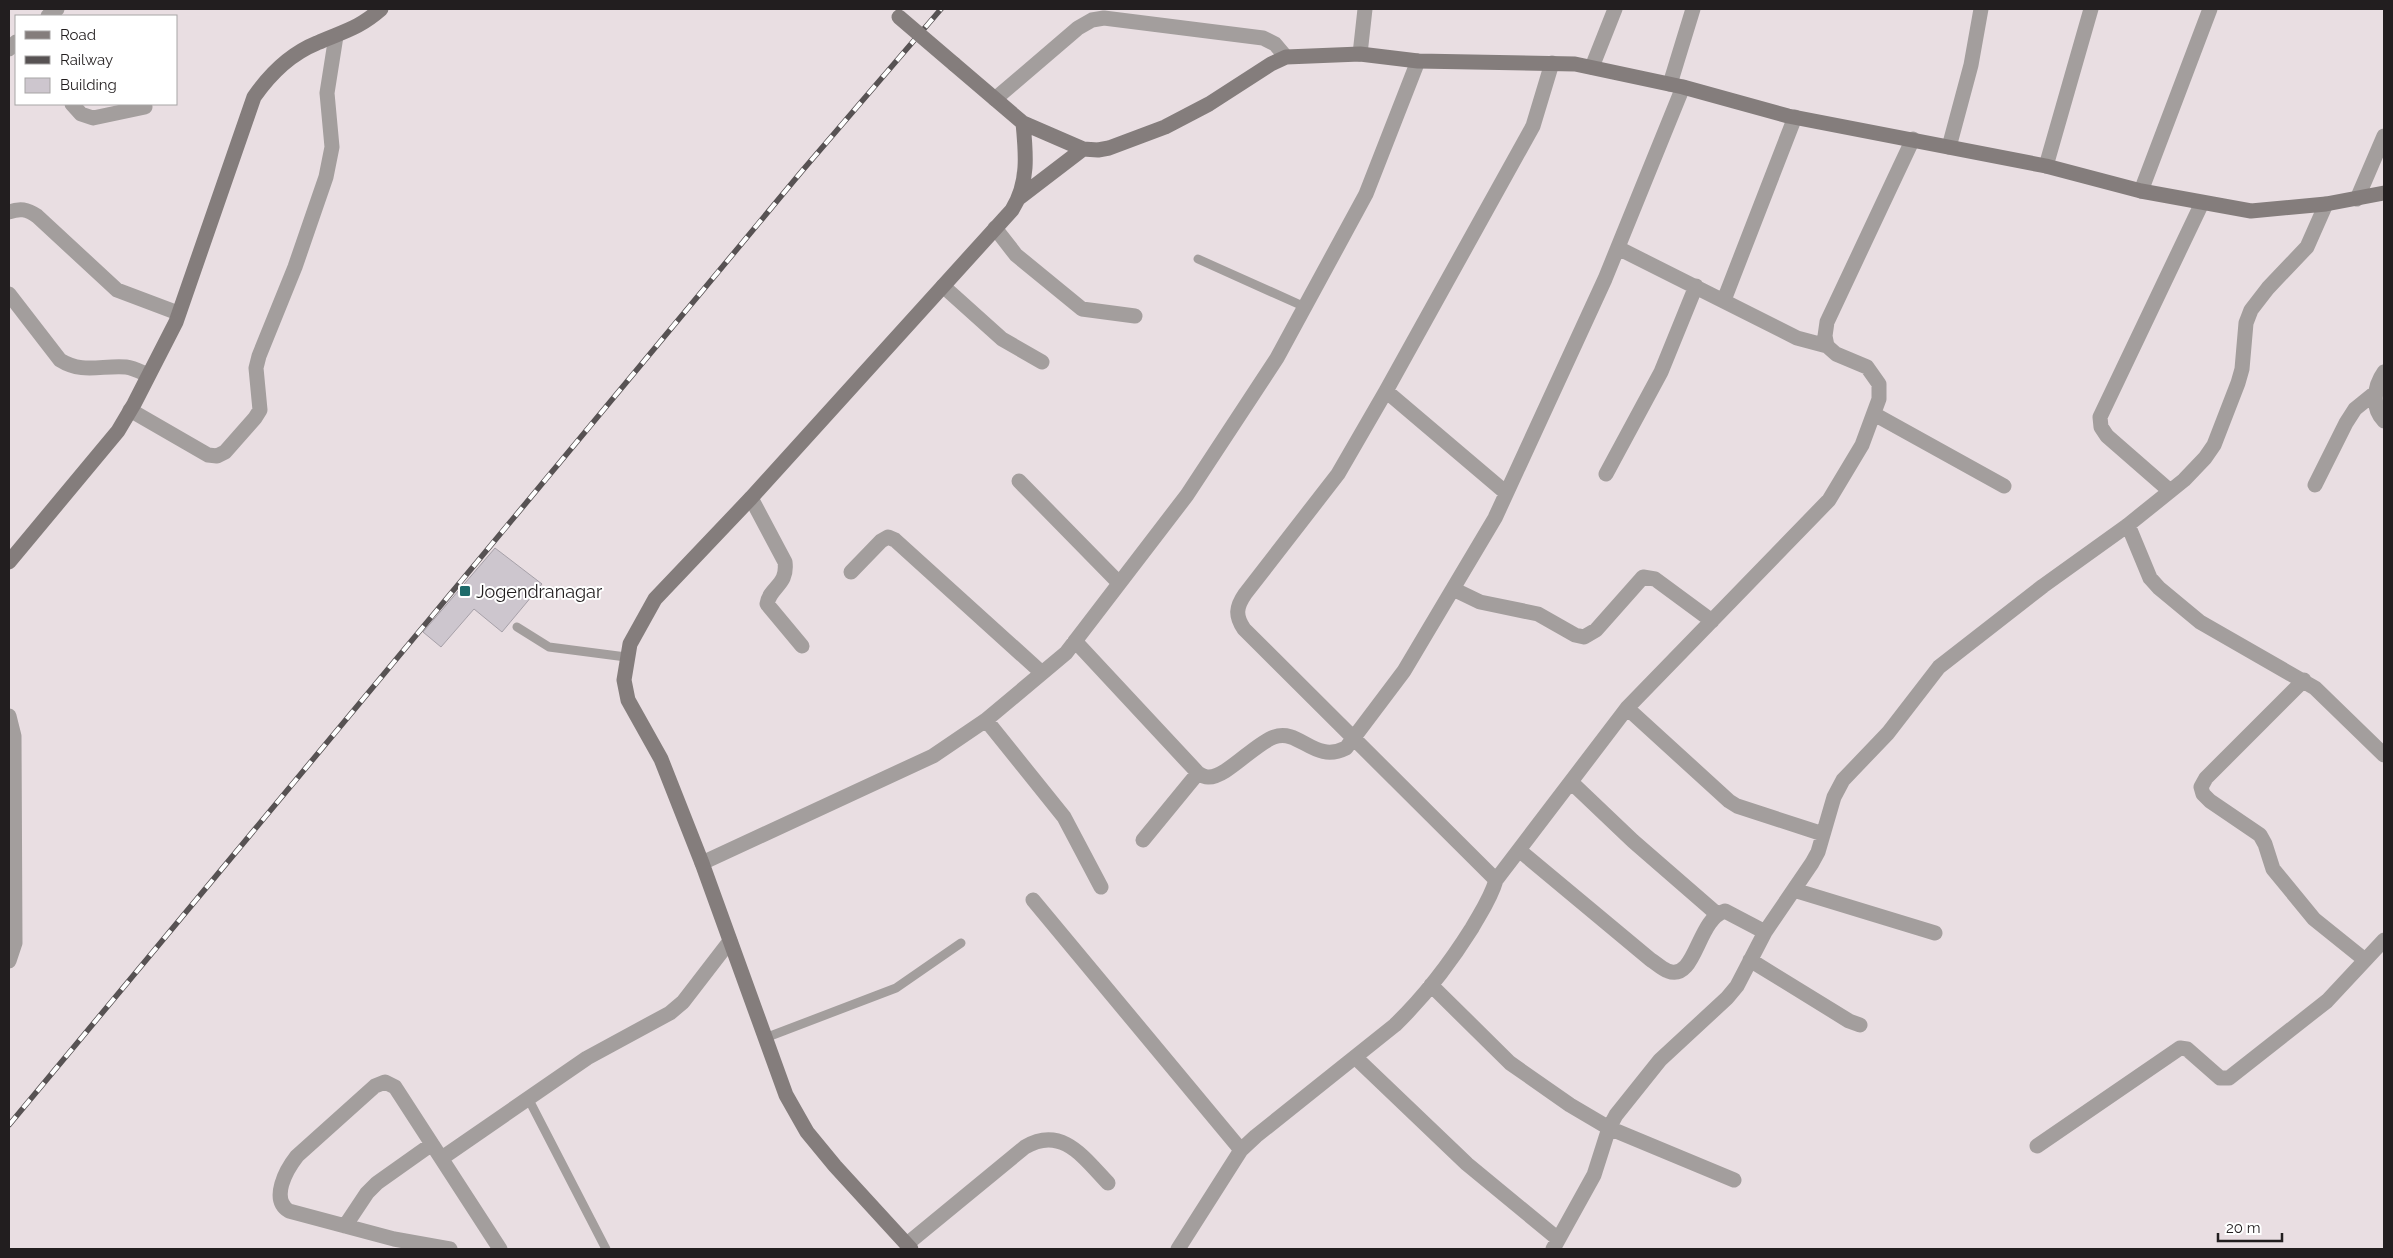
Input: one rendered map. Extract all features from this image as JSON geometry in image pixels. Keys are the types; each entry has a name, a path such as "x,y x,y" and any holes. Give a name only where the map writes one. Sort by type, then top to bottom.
{"street":[{"path":"9,560 118,431 130,410 178,313 254,97 275,70 299,52 365,23 381,9"},
{"path":"1360,54 1365,9"},
{"path":"1592,67 1615,9"},
{"path":"1075,641 1198,774 1207,778 1216,776 1262,741 1277,736 1290,737 1326,754 1335,754 1346,748 1404,671 1495,518 1505,492 1618,248 1676,85 1693,9"},
{"path":"1949,147 1971,65 1981,9"},
{"path":"2046,166 2091,9"},
{"path":"2141,191 2210,9"},
{"path":"895,13 1023,123 1083,149 1098,150 1109,148 1165,127 1210,104 1270,64 1286,57 1360,54 1418,61 1575,64 1676,85 1795,117 2046,166 2141,191 2251,211 2326,204 2384,193"},
{"path":"995,99 1078,28 1092,20 1104,18 1263,38 1274,44 1286,57"},
{"path":"130,410 208,455 217,456 225,452 238,440 260,410 256,368 259,356 295,267 326,177 332,147 327,93 336,36"},
{"path":"702,863 933,756 986,720 1066,653 1192,487 1277,358 1366,194 1418,61"},
{"path":"1496,880 1244,629 1236,614 1239,603 1245,594 1338,474 1386,391 1533,126 1552,63"},
{"path":"73,105 81,114 94,118 145,107"},
{"path":"1724,300 1795,117"},
{"path":"1019,198 1026,158 1023,123"},
{"path":"2356,198 2384,136"},
{"path":"1827,346 1825,336 1827,322 1913,139"},
{"path":"1083,149 1019,198 995,228 751,498 655,598 630,644 626,657 624,680 628,700 661,758 702,863 786,1095 807,1132 834,1166 909,1247 1025,1146 1038,1139 1050,1138 1067,1144 1078,1152 1108,1183"},
{"path":"2170,491 2107,436 2102,427 2100,416 2202,202"},
{"path":"1355,1057 1467,1164 1555,1244 1594,1174 1608,1128 1660,1060 1728,998 1737,986 1765,932 1812,863 1842,780 1888,733 1938,667 2043,586 2128,525 2184,480 2214,445 2242,370 2246,323 2251,310 2268,288 2307,247 2326,204"},
{"path":"9,212 18,209 28,210 37,216 117,290 178,313"},
{"path":"995,228 1016,255 1082,309 1135,316"},
{"path":"1178,1249 1242,1150 1256,1136 1395,1025 1431,986 1457,952 1492,894 1496,880 1628,708 1829,500 1862,445 1879,399 1879,384 1867,367 1836,354 1827,346 1797,338 1618,248"},
{"path":"943,286 1002,339 1042,362"},
{"path":"1606,474 1662,372 1696,286"},
{"path":"9,294 60,360 71,367 83,369 126,367 148,375"},
{"path":"2384,372 2376,392 2375,406 2378,415 2384,421"},
{"path":"1386,391 1505,492"},
{"path":"2315,484 2355,409 2376,392"},
{"path":"1874,414 2004,486"},
{"path":"1019,481 1120,583"},
{"path":"751,498 785,562 786,572 782,582 768,597 767,604 802,646"},
{"path":"2128,525 2150,578 2159,588 2200,622 2304,680 2384,755"},
{"path":"851,572 880,541 888,537 895,540 1042,673"},
{"path":"1453,589 1480,602 1538,614 1575,636 1584,637 1596,630 1642,577 1655,579 1712,621"},
{"path":"2304,680 2206,778 2201,787 2203,794 2210,801 2260,835 2273,869 2314,919 2366,960"},
{"path":"1628,708 1729,801 1737,806 1823,834"},
{"path":"9,716 14,736 15,943 9,961"},
{"path":"986,720 1064,817 1101,887"},
{"path":"1143,840 1198,774"},
{"path":"1571,782 1633,841 1717,914"},
{"path":"1519,850 1651,960 1668,971 1677,972 1684,968 1691,960 1710,921 1717,914 1725,911 1765,932"},
{"path":"1794,890 1935,933"},
{"path":"1033,900 1242,1150"},
{"path":"2037,1146 2180,1048 2187,1048 2220,1078 2229,1078 2327,1001 2384,940"},
{"path":"442,1158 587,1058 670,1013 683,1002 730,941"},
{"path":"1750,960 1849,1021 1860,1025"},
{"path":"1431,986 1510,1063 1570,1104 1608,1128 1734,1180"},
{"path":"450,1249 394,1239 289,1211 279,1201 280,1192 289,1166 297,1156 375,1086 385,1082 395,1087 500,1249"},
{"path":"345,1226 367,1193 377,1183 432,1144"}],"lane":[{"path":"1198,258 1305,307"},
{"path":"517,627 549,647 626,657"},
{"path":"765,1038 896,988 961,943"},
{"path":"528,1098 606,1249"}],"building":[{"path":"495,548 542,584 502,632 474,609 441,647 423,632"}],"railway":[{"path":"9,1125 802,171 941,9"}],"place":[{"name":"Jogendranagar","path":"465,591"}]}
